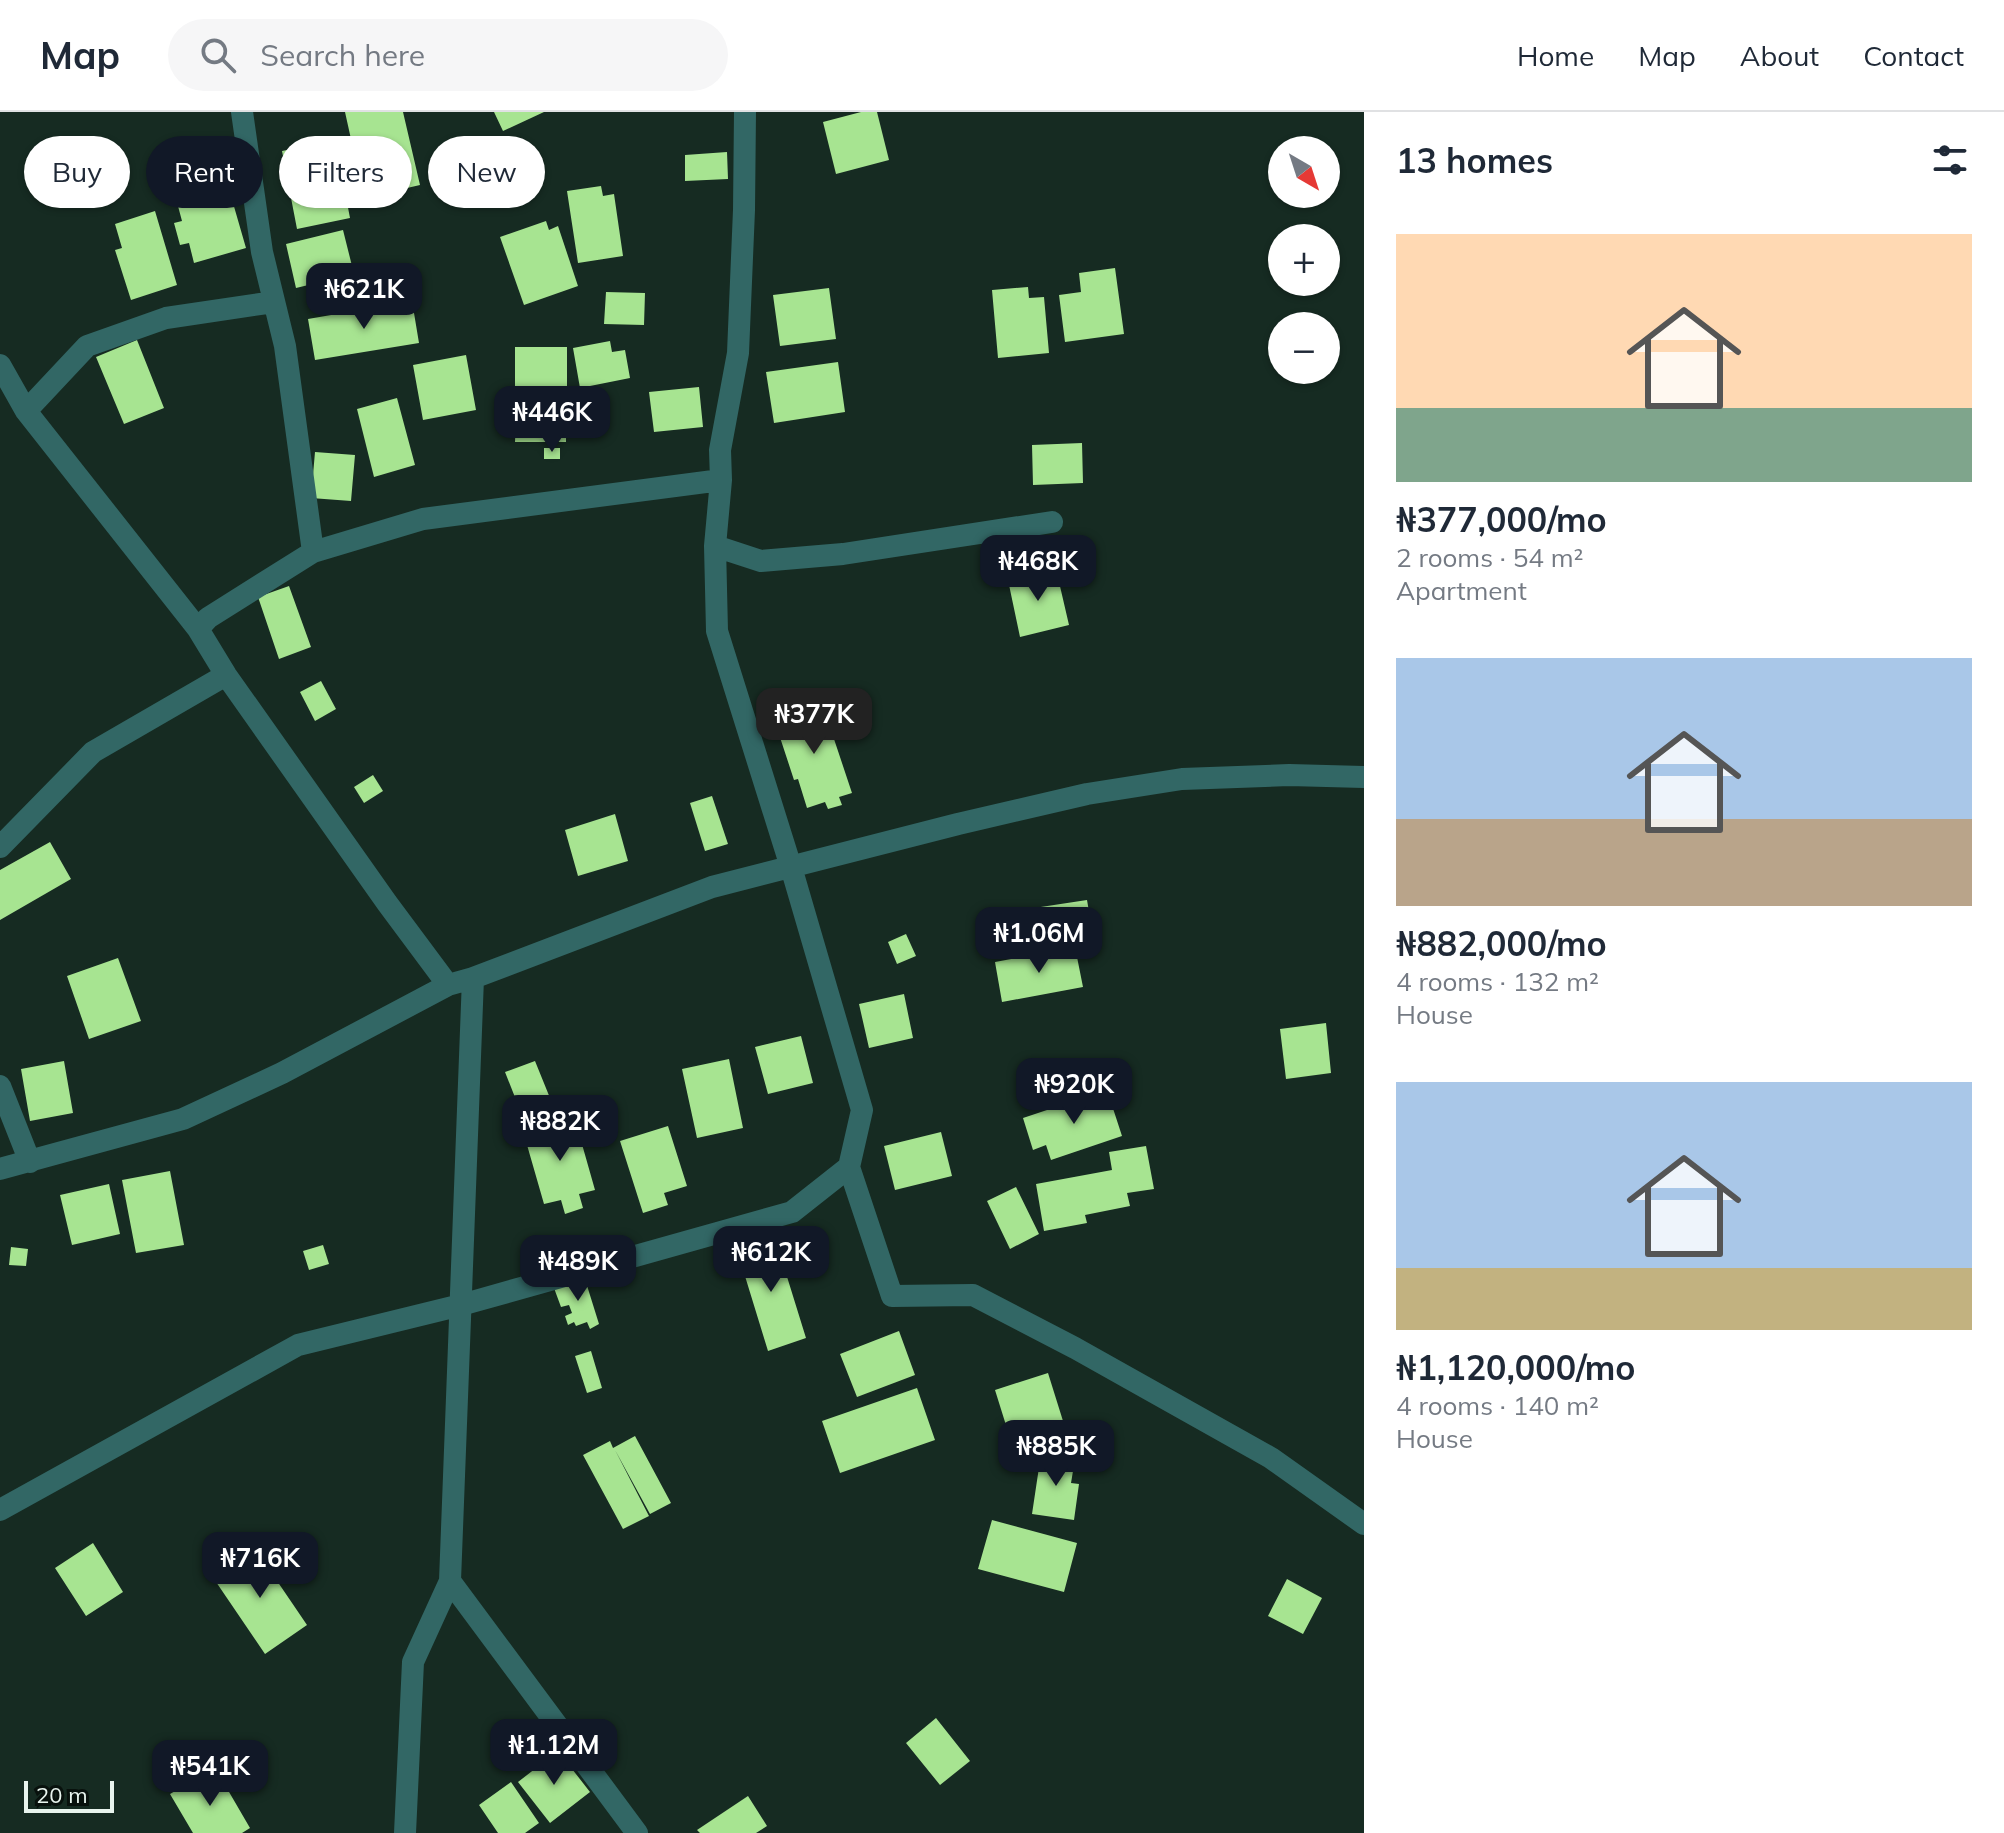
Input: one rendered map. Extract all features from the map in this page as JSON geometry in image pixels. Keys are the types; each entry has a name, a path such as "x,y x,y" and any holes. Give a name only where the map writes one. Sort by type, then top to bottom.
{"street":[{"path":"242,112 262,252 285,346 313,552"},
{"path":"745,112 738,353 720,450 721,480 715,546 717,631 791,867 862,1110 849,1167 892,1296 973,1295 1075,1348 1271,1458 1364,1524"},
{"path":"26,411 87,346 166,318 274,302"},
{"path":"0,365 26,411 198,629 226,675 448,985"},
{"path":"198,629 208,618 313,552 423,519 721,480"},
{"path":"715,546 761,561 843,554 1052,522"},
{"path":"0,847 93,752 226,675"},
{"path":"0,1169 183,1119 282,1073 448,985 712,887 1087,794 1182,779 1289,775 1364,777"},
{"path":"405,1833 413,1662 450,1581 473,978"},
{"path":"0,1086 30,1162"},
{"path":"0,1510 298,1345 461,1305 792,1212 849,1167"},
{"path":"450,1581 637,1833"}],"building":[{"path":"345,112 403,112 409,136 350,136"},
{"path":"494,112 544,112 503,131"},
{"path":"861,112 877,112 889,160 836,174 823,122"},
{"path":"412,151 420,185 412,187"},
{"path":"727,152 728,179 685,181 685,155"},
{"path":"601,186 603,196 614,194 623,256 578,263 567,191"},
{"path":"179,208 234,208 246,248 194,263 189,243 180,245 174,223 182,221"},
{"path":"293,208 348,208 350,218 297,229"},
{"path":"155,211 177,285 131,300 115,250 122,248 115,224"},
{"path":"546,221 549,230 558,226 578,286 524,305 500,237"},
{"path":"343,230 354,274 296,288 286,244"},
{"path":"1115,268 1124,334 1065,342 1059,295 1081,292 1079,273"},
{"path":"1028,287 1029,298 1044,297 1049,353 998,358 992,290"},
{"path":"829,288 836,339 780,346 773,295"},
{"path":"606,292 645,293 644,325 604,324"},
{"path":"412,301 419,343 315,360 308,319"},
{"path":"137,340 164,408 124,424 96,357"},
{"path":"610,341 612,352 625,350 630,378 580,388 573,348"},
{"path":"515,347 567,347 567,391 515,392"},
{"path":"466,355 476,410 423,420 413,365"},
{"path":"838,362 845,412 774,423 766,372"},
{"path":"699,387 703,427 654,432 649,392"},
{"path":"517,393 566,394 566,442 515,442"},
{"path":"397,398 415,465 374,477 357,409"},
{"path":"1082,443 1083,483 1033,485 1032,445"},
{"path":"544,448 560,448 560,459 544,459"},
{"path":"315,452 355,455 351,501 311,498"},
{"path":"1056,569 1069,625 1020,637 1008,580"},
{"path":"289,586 311,647 279,659 258,597"},
{"path":"321,681 336,709 315,721 300,692"},
{"path":"822,703 852,793 839,797 842,805 828,809 825,802 807,808 798,779 794,780 774,719"},
{"path":"373,775 383,791 364,803 354,787"},
{"path":"712,796 728,844 705,851 690,803"},
{"path":"615,814 628,861 578,876 565,830"},
{"path":"50,842 71,879 0,920 0,870"},
{"path":"1087,900 1092,929 993,945 989,915"},
{"path":"906,934 916,956 897,964 888,942"},
{"path":"1075,947 1083,987 1002,1002 995,962"},
{"path":"118,958 141,1021 89,1039 67,976"},
{"path":"904,994 913,1038 869,1048 859,1004"},
{"path":"1326,1023 1331,1073 1286,1079 1280,1029"},
{"path":"801,1036 813,1083 768,1094 755,1047"},
{"path":"729,1059 743,1128 697,1138 682,1069"},
{"path":"64,1061 73,1113 30,1121 21,1069"},
{"path":"535,1061 550,1098 520,1110 505,1072"},
{"path":"1107,1090 1122,1136 1051,1160 1046,1145 1033,1150 1023,1118"},
{"path":"574,1116 595,1190 579,1194 583,1208 565,1214 561,1200 544,1204 523,1131"},
{"path":"668,1126 687,1186 664,1193 668,1205 643,1213 620,1141"},
{"path":"941,1132 952,1176 895,1190 884,1146"},
{"path":"1146,1146 1154,1189 1127,1193 1130,1206 1085,1215 1087,1223 1044,1231 1036,1184 1112,1170 1109,1152"},
{"path":"170,1171 184,1245 136,1253 122,1180"},
{"path":"109,1184 120,1234 72,1245 60,1195"},
{"path":"1016,1187 1039,1234 1010,1249 987,1201"},
{"path":"775,1238 806,1338 768,1351 737,1250"},
{"path":"323,1245 329,1264 309,1270 303,1251"},
{"path":"11,1247 28,1249 26,1266 9,1265"},
{"path":"584,1276 599,1324 590,1329 587,1322 568,1325 565,1316 572,1313 569,1305 561,1307 554,1288"},
{"path":"899,1331 915,1375 857,1397 840,1354"},
{"path":"591,1351 602,1388 587,1393 575,1356"},
{"path":"1048,1373 1063,1421 1010,1438 995,1390"},
{"path":"917,1388 935,1440 840,1473 822,1421"},
{"path":"635,1436 671,1503 650,1514 615,1450 649,1516 623,1529 583,1455 610,1441 613,1448"},
{"path":"1041,1454 1075,1459 1071,1483 1079,1484 1074,1520 1032,1514"},
{"path":"992,1520 1077,1543 1064,1592 978,1569"},
{"path":"93,1543 123,1592 86,1616 55,1568"},
{"path":"254,1547 307,1625 265,1654 212,1576"},
{"path":"1287,1579 1322,1598 1303,1634 1268,1616"},
{"path":"936,1718 970,1761 940,1785 906,1743"},
{"path":"558,1751 590,1792 550,1823 518,1782"},
{"path":"218,1773 250,1828 242,1833 193,1833 170,1794 189,1783 192,1789"},
{"path":"511,1782 539,1823 525,1833 498,1833 479,1805"},
{"path":"748,1796 767,1826 756,1833 700,1833 697,1830"}]}
